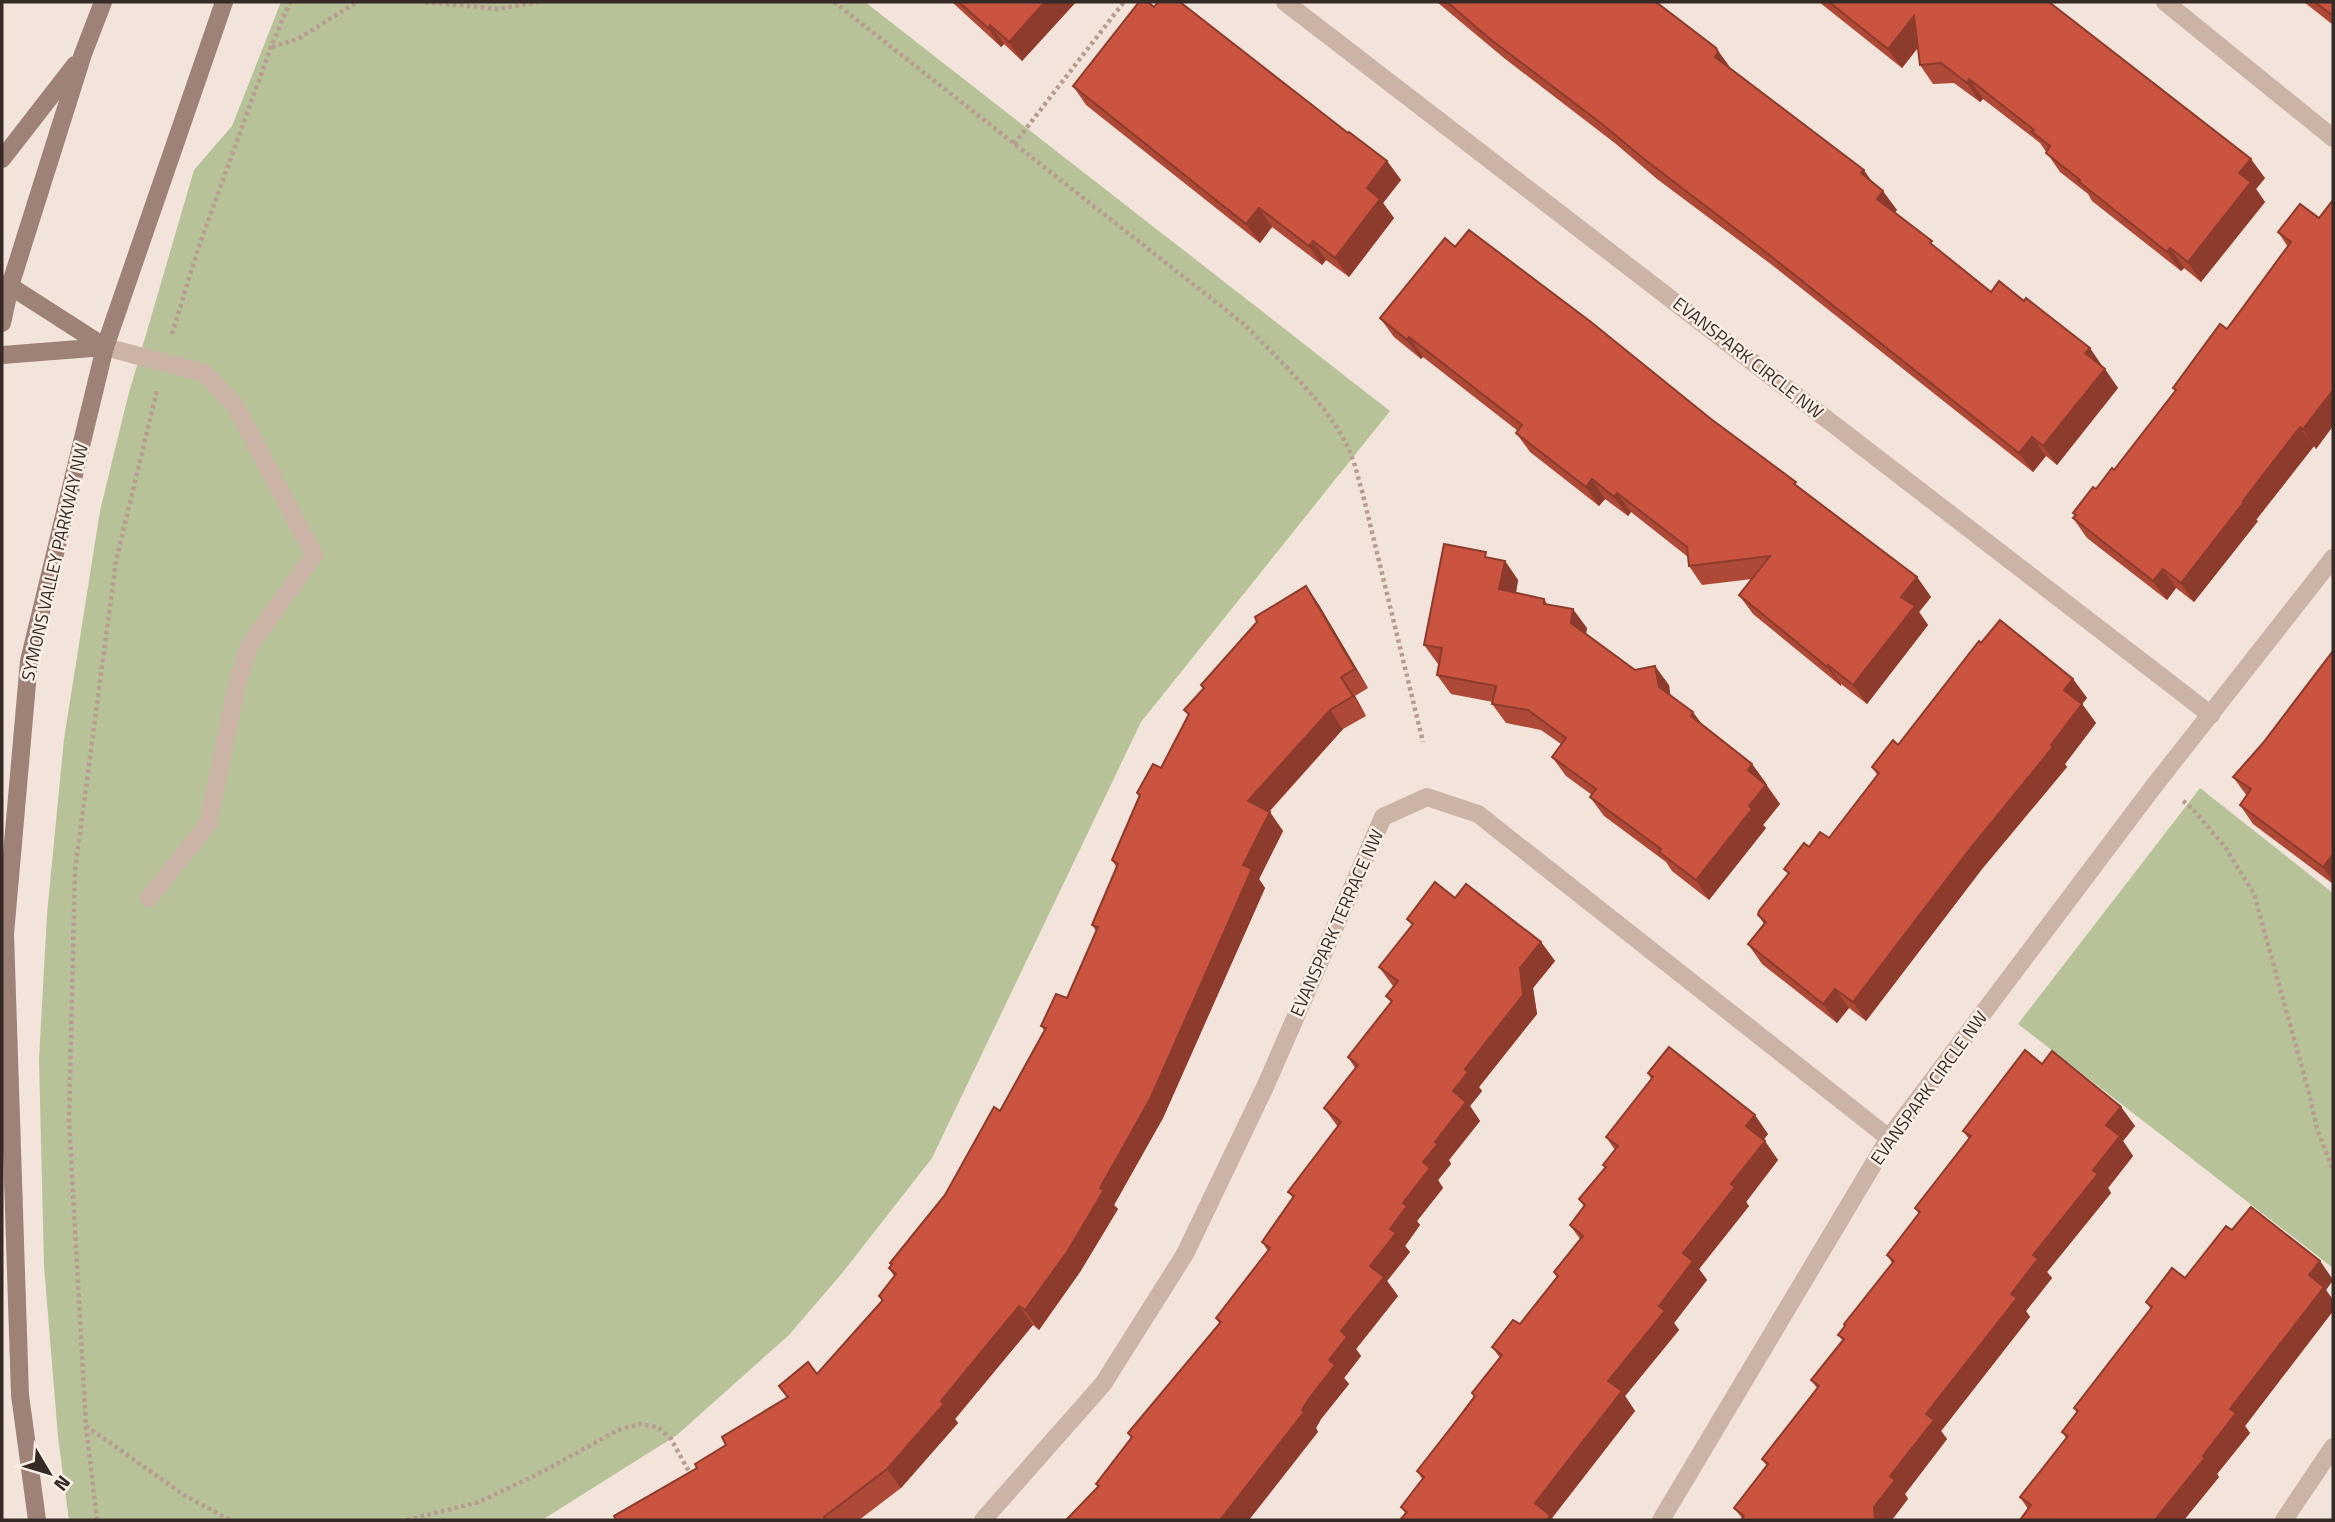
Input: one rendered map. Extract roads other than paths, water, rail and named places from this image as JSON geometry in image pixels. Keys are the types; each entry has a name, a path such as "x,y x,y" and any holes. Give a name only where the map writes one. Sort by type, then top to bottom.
{"main road":[{"path":"2,323 6,285 103,2"},
{"name":"SYMONS VALLEY PARKWAY NW","path":"37,1520 20,1395 5,933 29,661 105,347 223,2"},
{"path":"2,159 83,54"},
{"path":"6,285 105,347"},
{"path":"2,355 105,347"}],"street":[{"name":"EVANSPARK CIRCLE NW","path":"1285,2 2211,715"},
{"path":"2165,2 2333,138"},
{"path":"105,347 204,373 235,405 314,555 249,646 236,684 208,824 149,898"},
{"name":"EVANSPARK CIRCLE NW","path":"1661,1520 1889,1138 2115,838 2333,558"},
{"name":"EVANSPARK TERRACE NW","path":"983,1520 1103,1384 1185,1254 1265,1087 1383,817 1427,797 1478,814 1889,1138"},
{"path":"2284,1520 2333,1447"}]}
